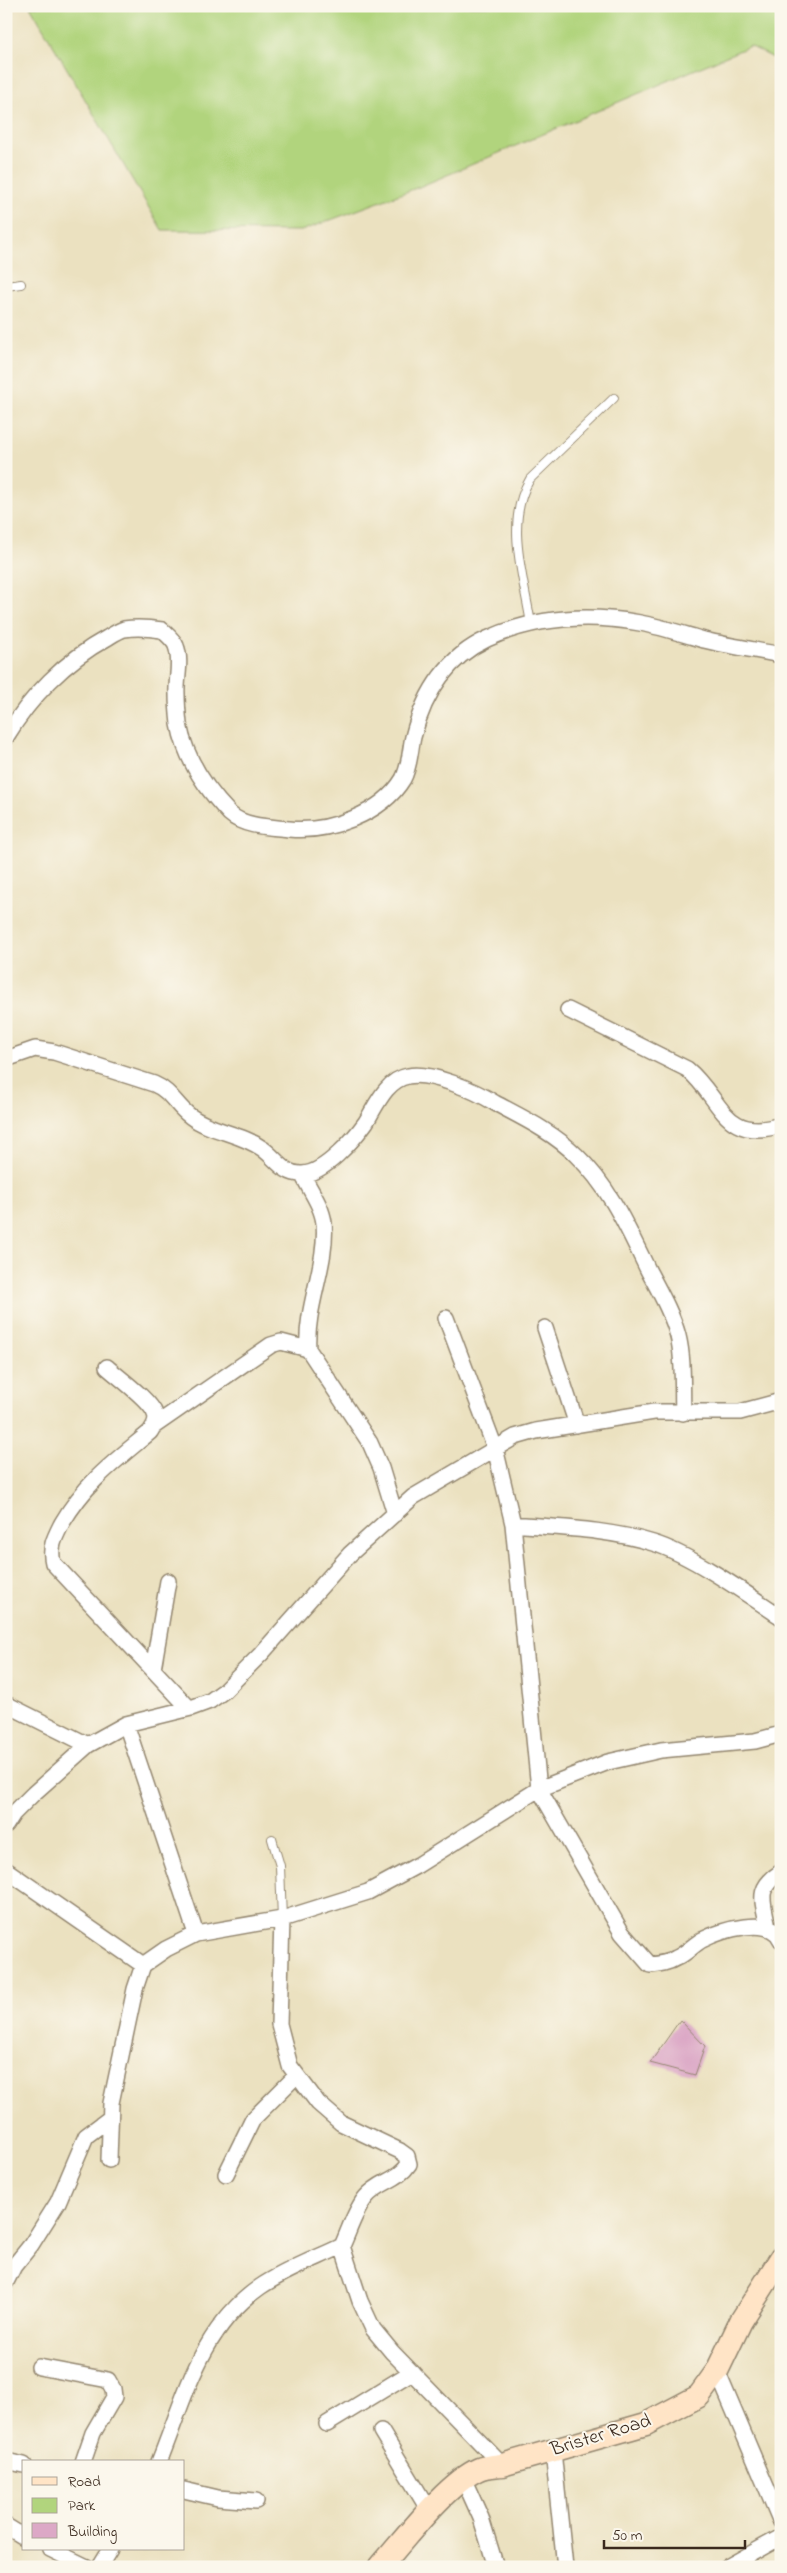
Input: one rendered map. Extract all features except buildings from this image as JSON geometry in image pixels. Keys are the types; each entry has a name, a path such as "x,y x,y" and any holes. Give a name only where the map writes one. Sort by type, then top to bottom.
{"street":[{"path":"6,737 17,719 47,684 84,650 122,630 143,627 162,630 176,646 179,670 176,692 180,725 186,750 212,793 233,817 258,826 294,830 334,824 364,815 390,796 404,778 414,736 429,696 442,672 459,656 486,640 531,624 584,618 640,623 781,655"},
{"path":"568,1010 687,1068 699,1078 734,1124 753,1130 765,1130 781,1125"},
{"path":"6,1059 35,1049 54,1052 154,1084 166,1089 189,1116 203,1124 250,1141 264,1149 288,1172 302,1174 313,1172 336,1156 364,1124 386,1090 396,1080 409,1075 431,1078 486,1097 551,1134 576,1154 602,1185 621,1214 669,1312 678,1337 683,1412"},
{"path":"302,1174 319,1207 324,1223 324,1239 307,1333 308,1349 370,1443 381,1468 395,1514"},
{"path":"446,1318 495,1448 513,1524 539,1789 622,1933 650,1965 664,1964 678,1958 702,1940 753,1925 768,1927 779,1934 781,1940"},
{"path":"546,1328 576,1425"},
{"path":"189,1708 53,1563 50,1554 53,1540 76,1499 90,1482 150,1432 154,1426 271,1345 281,1342 308,1349"},
{"path":"107,1367 152,1409 155,1414 154,1426"},
{"path":"6,1825 13,1814 33,1794 88,1744 126,1724 210,1701 224,1691 261,1654 350,1554 413,1497 514,1437 536,1431 654,1412 740,1412 781,1401"},
{"path":"513,1524 613,1533 654,1543 685,1557 781,1617"},
{"path":"152,1669 168,1581"},
{"path":"6,1704 88,1744"},
{"path":"126,1724 196,1934"},
{"path":"109,2160 111,2102 135,1989 143,1965 166,1949 196,1934 282,1919 368,1892 418,1864 539,1789 608,1762 633,1756 756,1742 781,1734"},
{"path":"6,1870 143,1965"},
{"path":"768,1927 762,1894 763,1886 768,1880 781,1872"},
{"path":"160,2460 189,2380 206,2344 228,2315 260,2287 292,2269 342,2246 366,2196 381,2184 402,2175 409,2164 407,2156 393,2147 341,2123 318,2103 290,2066 279,2024 282,1919"},
{"path":"226,2174 252,2119 296,2076"},
{"path":"6,2282 14,2266 31,2246 51,2215 86,2136 110,2118"},
{"path":"342,2246 360,2301 373,2328 412,2372 502,2466"},
{"name":"Brister Road","path":"380,2567 463,2478 481,2468 502,2466 646,2424 698,2396 717,2371 741,2321 781,2258"},
{"path":"39,2367 108,2380 113,2389 114,2397 92,2433 84,2460"},
{"path":"717,2371 781,2522"},
{"path":"327,2424 412,2372"},
{"path":"381,2430 430,2512"},
{"path":"553,2451 566,2567"},
{"path":"6,2461 22,2465"},
{"path":"463,2478 481,2518 496,2567"},
{"path":"185,2490 218,2498 256,2501"},
{"path":"6,2526 22,2536"},
{"path":"728,2567 781,2537"},
{"path":"52,2550 88,2567"},
{"path":"99,2567 109,2550"}],"lane":[{"path":"6,286 21,284"},
{"path":"531,624 517,534 518,509 522,492 530,479 614,398"},
{"path":"272,1839 280,1866 282,1919"}],"green space":[{"path":"30,6 781,6 781,62 750,46 419,187 301,231 162,230"}]}
